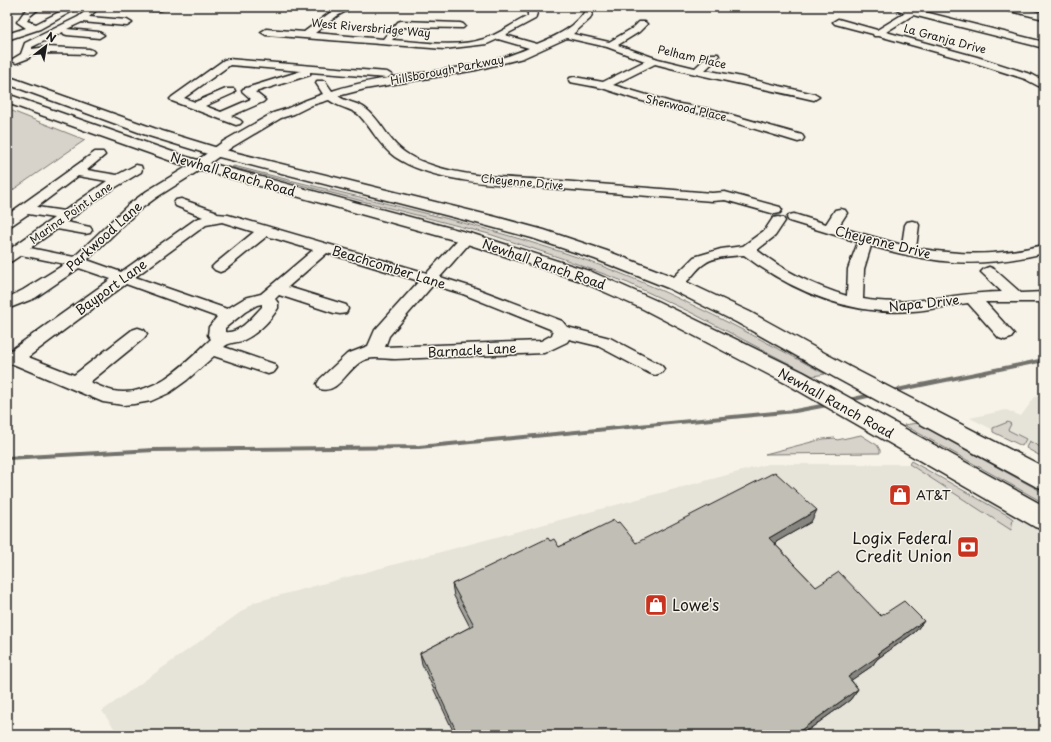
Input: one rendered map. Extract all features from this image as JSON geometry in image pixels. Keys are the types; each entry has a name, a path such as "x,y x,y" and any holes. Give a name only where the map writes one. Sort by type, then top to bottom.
{"main road":[{"name":"Newhall Ranch Road","path":"7,80 154,132 220,153 538,234 675,284 743,317 842,372 1044,479"},
{"name":"Newhall Ranch Road","path":"7,98 199,165 467,238 585,276 650,305 795,378 1044,519"}],"street":[{"path":"37,7 27,14 22,22 29,26 37,27"},
{"path":"7,38 37,27 73,7 95,8"},
{"path":"143,7 155,8"},
{"path":"307,35 334,14 350,7"},
{"name":"West Riversbridge Way","path":"266,32 444,46 473,44 498,36 532,17 533,13 527,7"},
{"name":"Hillsborough Parkway","path":"220,153 286,117 290,112 336,93 379,83 472,68 519,56 566,35 587,17 591,7"},
{"path":"896,7 1044,44"},
{"path":"1004,7 1044,16"},
{"path":"16,60 25,56 28,49 81,19 95,8"},
{"path":"877,34 912,12"},
{"path":"81,19 127,23"},
{"path":"84,33 105,21"},
{"name":"La Granja Drive","path":"838,22 877,34 973,59 1029,77 1044,86"},
{"path":"385,42 401,24 460,26"},
{"path":"610,44 636,30 642,24"},
{"path":"68,32 99,35"},
{"name":"Pelham Place","path":"566,35 610,44 654,61 697,72 814,98"},
{"path":"498,36 539,48"},
{"path":"7,38 28,49 62,51 56,56 59,60 77,51 89,52"},
{"path":"697,72 714,56"},
{"path":"604,85 654,61"},
{"path":"236,122 176,99 228,62 306,71 390,75 403,73 406,69"},
{"path":"221,116 259,100 247,91 306,71"},
{"name":"Cheyenne Drive","path":"306,71 321,83 323,88 336,93 343,104 357,108 391,148 410,161 459,176 712,197 720,202 775,216 786,222 794,218 908,251 966,259 1007,256 1042,251"},
{"name":"Sherwood Place","path":"574,80 604,85 639,97 673,106 710,112 798,138"},
{"path":"196,106 230,92"},
{"name":"Parkwood Lane","path":"7,304 29,294 61,274 77,262 133,208 152,194 220,153"},
{"path":"7,222 99,155"},
{"name":"Marina Point Lane","path":"13,254 59,220 136,169"},
{"path":"76,172 120,179"},
{"path":"181,203 210,214 210,219"},
{"path":"26,209 85,230"},
{"path":"830,229 840,213"},
{"path":"675,284 699,260 721,253 746,250 770,233 775,216"},
{"name":"Beachcomber Lane","path":"210,219 223,218 430,279 509,306 556,325 561,331 604,342 655,369"},
{"name":"Bayport Lane","path":"10,359 201,222 210,219"},
{"path":"908,251 912,225"},
{"path":"220,267 264,231"},
{"path":"326,384 353,358 375,350 381,334 467,238"},
{"path":"855,303 856,269 866,240"},
{"path":"217,344 217,327 246,302 271,294 324,248"},
{"name":"Napa Drive","path":"746,250 766,265 789,279 826,295 855,303 885,308 915,306 972,298 1044,297"},
{"path":"13,254 77,262 230,316"},
{"path":"989,272 1016,297"},
{"path":"271,294 340,309"},
{"path":"10,359 110,397 126,399 143,397 158,392 170,385 217,344 242,334 270,308 271,294"},
{"path":"972,298 1005,334"},
{"name":"Barnacle Lane","path":"375,350 383,353 395,353 544,347 561,338 561,331"},
{"path":"75,384 138,334"},
{"path":"217,344 268,368"}],"shaded area":[{"path":"7,109 85,140 7,194"},
{"path":"234,166 442,217 565,253 665,292 730,323 825,374 813,376 690,312 628,283 561,258 489,234 232,167"},
{"path":"1044,395 1044,456 970,418 1006,410 1021,416 1035,397"},
{"path":"1008,422 1011,424 1008,430 1026,439 1022,446 993,432 993,428"},
{"path":"917,423 1044,493 1044,503 904,425"},
{"path":"861,435 877,445 880,453 765,454 823,439 835,438 837,440"},
{"path":"1029,441 1044,449 1044,458 1026,448"},
{"path":"911,461 1009,516 1013,519 1011,530 909,464"},
{"path":"1044,463 1044,735 119,735 102,711 255,602 768,464 907,464 979,504"}],"building":[{"name":"Lowe's","path":"775,472 817,510 769,538 816,587 839,572 881,616 904,601 924,621 878,653 880,655 848,677 858,689 794,735 458,735 420,653 474,625 452,584 548,538 550,541 554,539 559,547 614,520 616,523 619,522 636,543"}],"waterway":[{"path":"892,391 1044,360"},
{"path":"849,400 872,395"},
{"path":"7,458 154,450 419,447 795,411 827,405"}],"place":[{"name":"AT&T","path":"900,495"},
{"name":"Logix Federal Credit Union","path":"968,547"},
{"name":"Lowe's","path":"656,605"}]}
